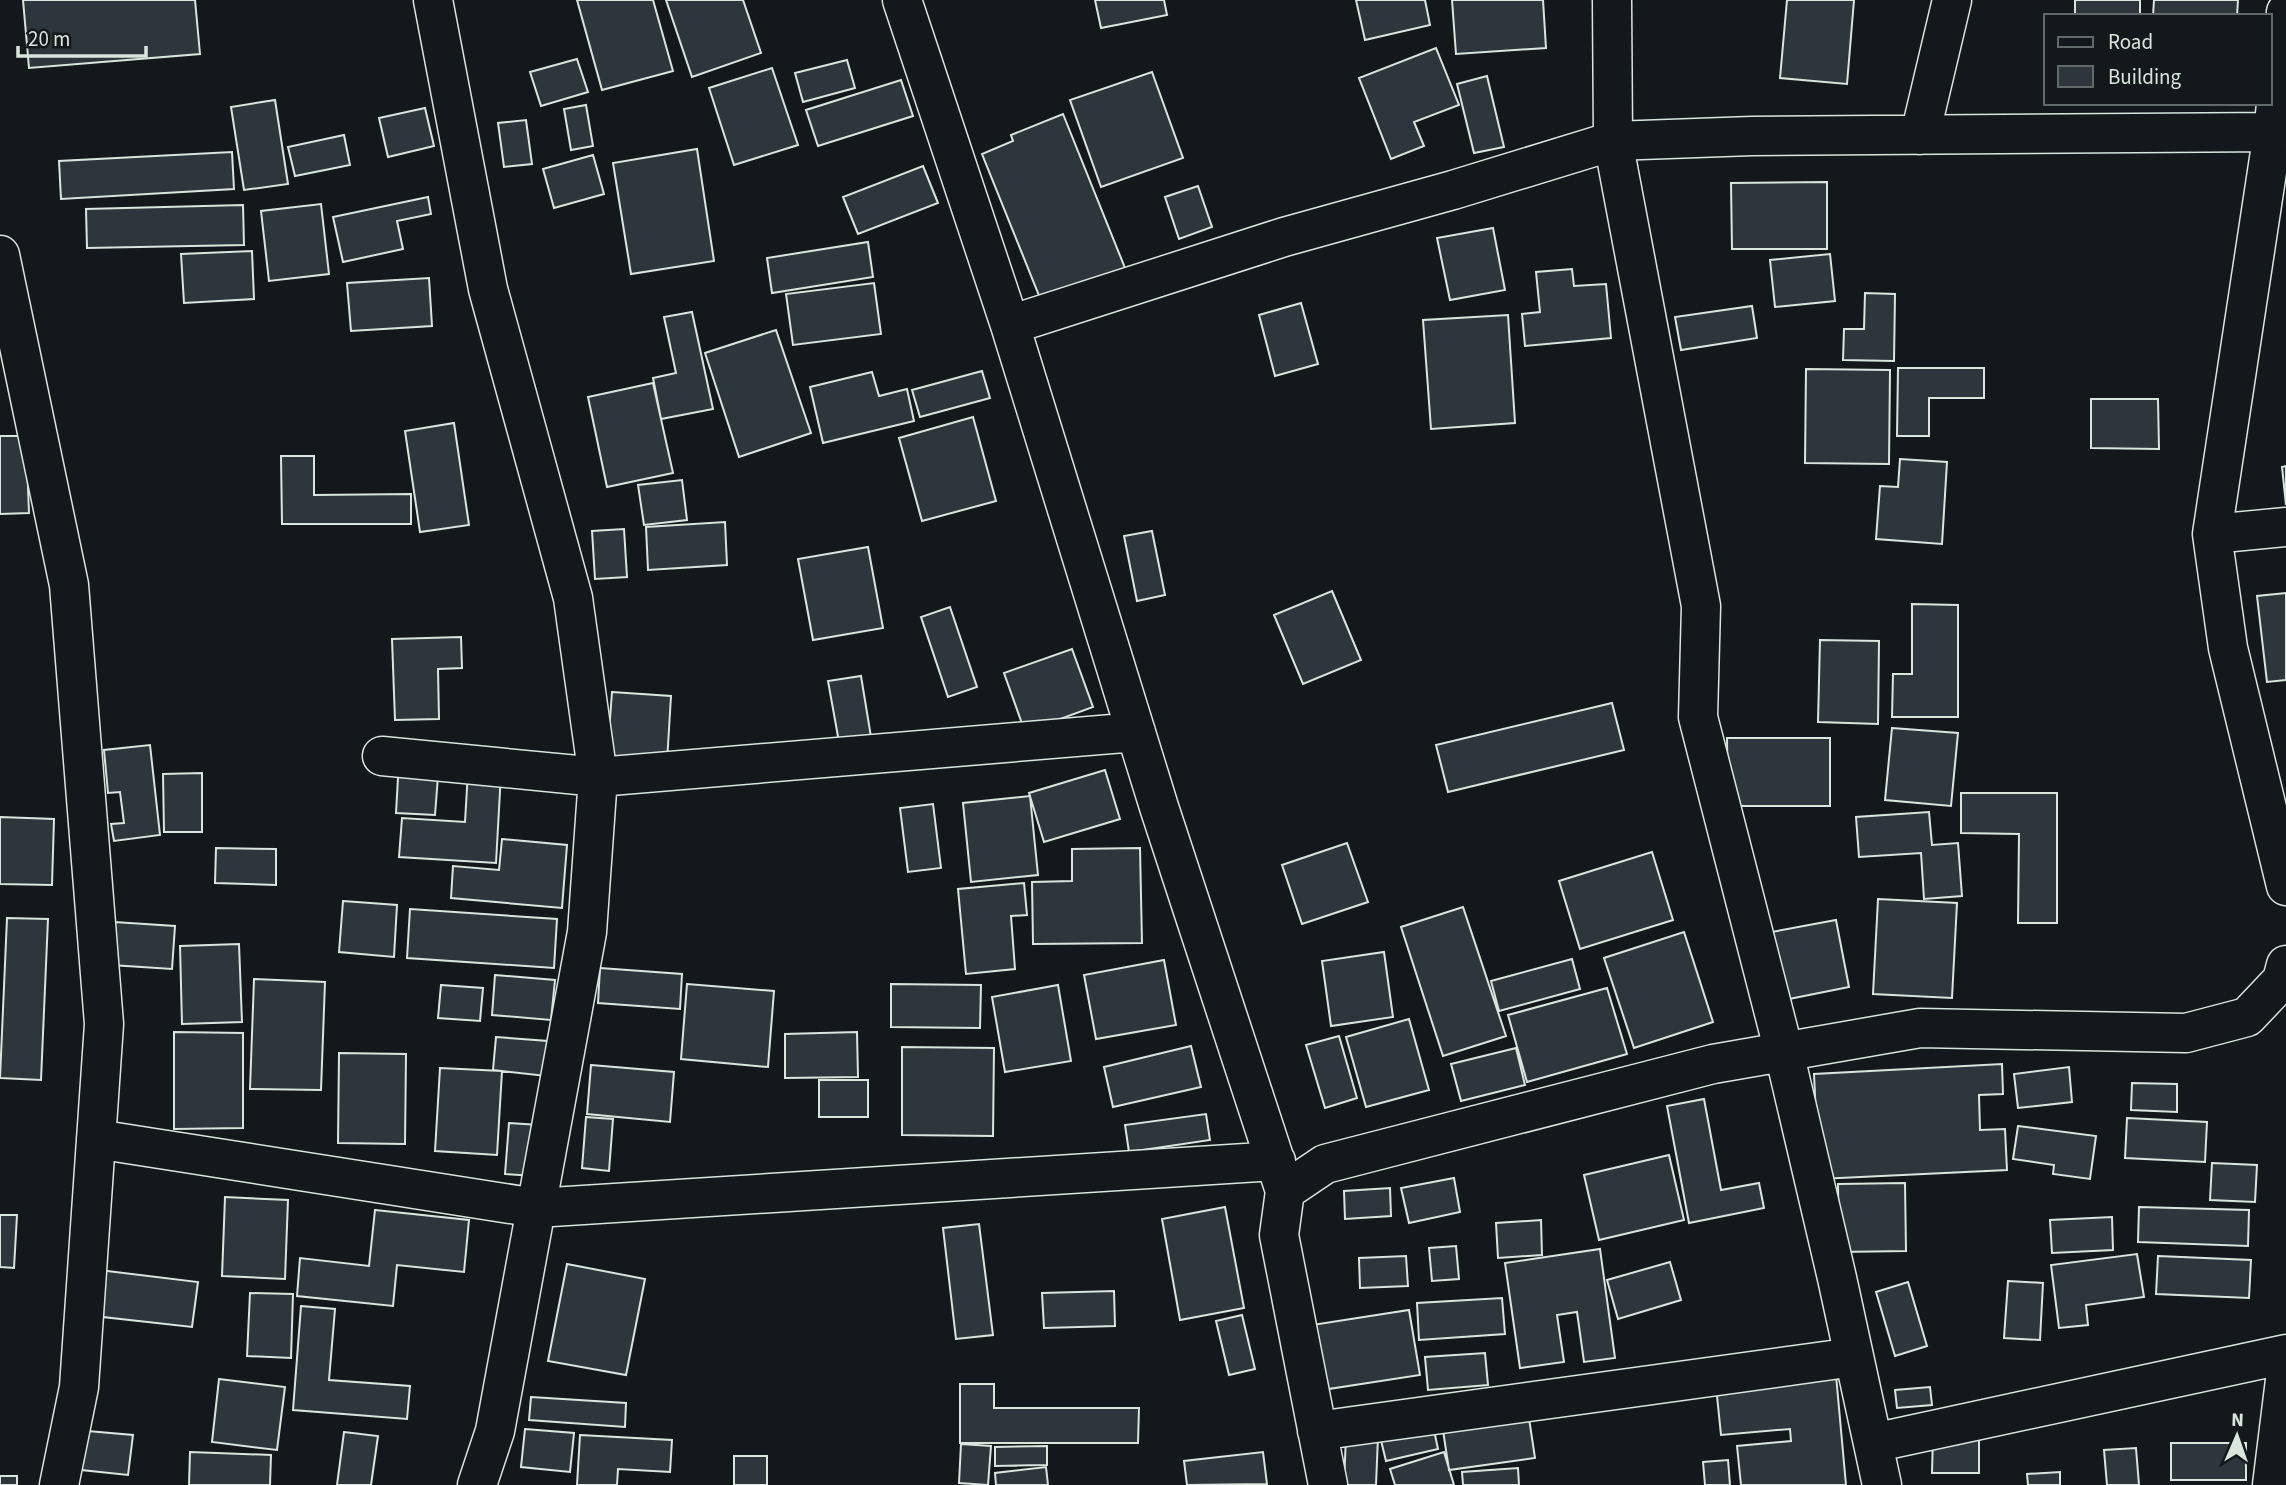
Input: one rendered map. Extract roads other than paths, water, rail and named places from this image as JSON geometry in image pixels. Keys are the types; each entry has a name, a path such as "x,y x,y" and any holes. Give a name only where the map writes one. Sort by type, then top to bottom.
{"street":[{"path":"433,0 488,289 573,598 598,777 587,932 495,1431 477,1485"},
{"path":"902,0 1010,326 1136,732 1281,1176 1279,1235 1328,1485"},
{"path":"1612,0 1613,141 1702,606 1698,717 1784,1052 1882,1485"},
{"path":"1920,135 1952,0"},
{"path":"2286,12 2273,132 2212,534 2228,648 2286,886"},
{"path":"1010,326 1284,237 1453,190 1613,141 1752,136 2273,132"},
{"path":"0,255 69,585 104,1024 79,1387 59,1485"},
{"path":"2212,534 2286,527"},
{"path":"382,756 598,777 1136,732"},
{"path":"96,1139 536,1208 1281,1176 1713,1064 1920,1028 2186,1033 2247,1017 2282,980 2286,965"},
{"path":"1873,1443 2286,1354"},
{"path":"1317,1431 1854,1357"},
{"path":"2272,1485 2286,1373"}]}
